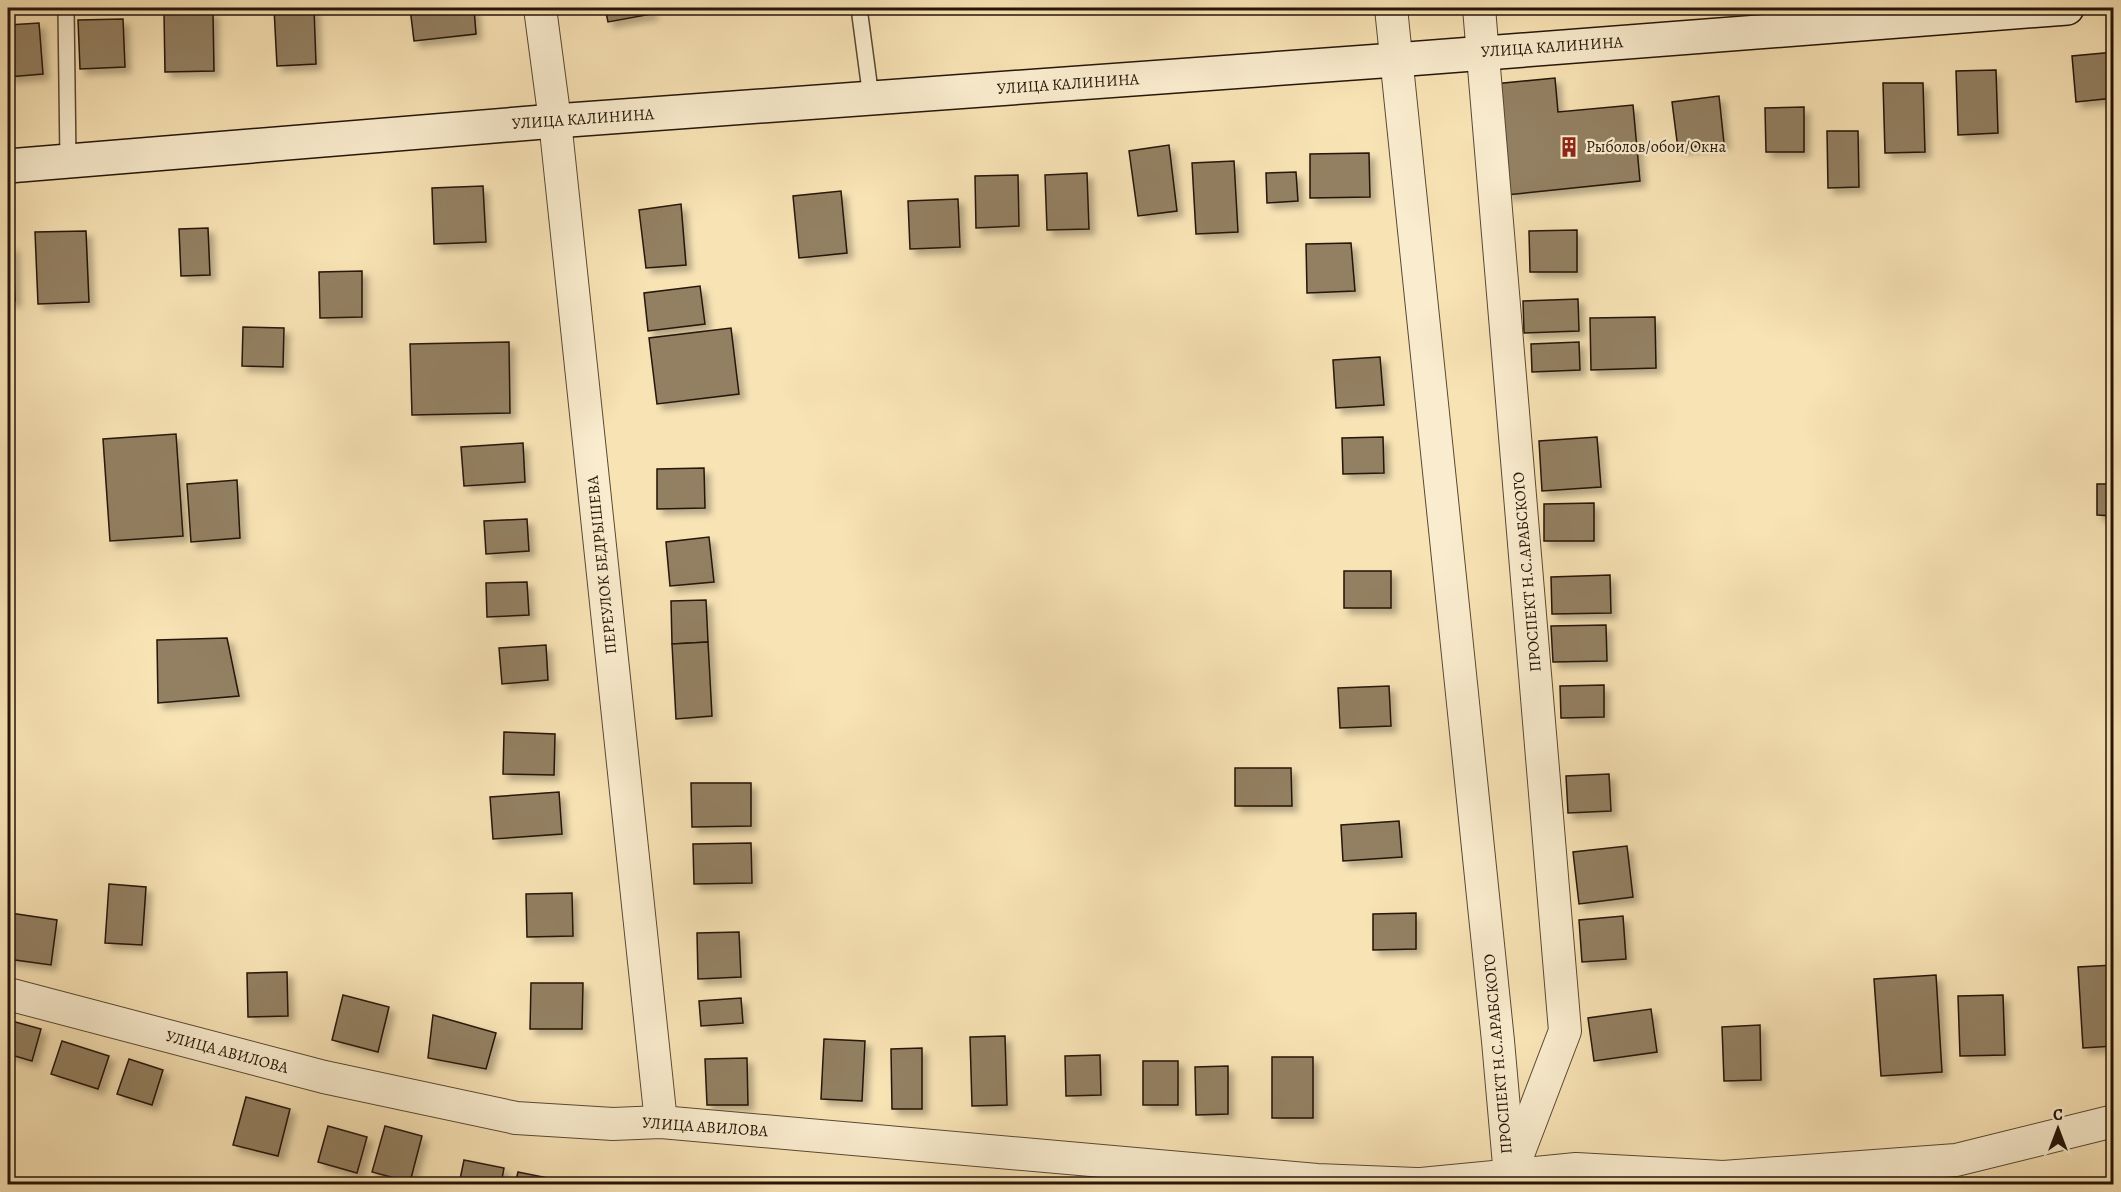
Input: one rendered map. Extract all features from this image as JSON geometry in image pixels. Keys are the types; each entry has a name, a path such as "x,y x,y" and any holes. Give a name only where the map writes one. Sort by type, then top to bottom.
{"main road":[{"name":"УЛИЦА КАЛИНИНА","path":"8,166 555,121 2067,8"}],"street":[{"name":"ПЕРЕУЛОК БЕДРЫШЕВА","path":"540,8 555,121 661,1122"},
{"name":"ПРОСПЕКТ Н.С.АРАБСКОГО","path":"1390,8 1497,1030 1510,1180"},
{"name":"ПРОСПЕКТ Н.С.АРАБСКОГО","path":"1479,8 1565,1030 1510,1180"},
{"name":"УЛИЦА АВИЛОВА","path":"8,994 324,1077 516,1118 613,1124 661,1122 1317,1180 1416,1185"},
{"path":"1421,1185 1510,1180 1576,1169 1723,1177 1956,1160 2114,1121"}],"lane":[{"path":"66,8 68,161"},
{"path":"859,8 871,98"}],"building":[{"path":"274,8 314,8 316,64 277,66"},
{"path":"410,8 474,8 476,34 414,41"},
{"path":"605,8 651,8 652,14 608,22"},
{"path":"213,12 214,71 165,72 164,13"},
{"path":"123,19 125,67 80,69 78,20"},
{"path":"39,23 43,74 8,77 8,25"},
{"path":"2114,52 2114,98 2076,102 2072,56"},
{"path":"1996,70 1998,133 1958,135 1956,71"},
{"name":"Рыболов/обои/Окна","path":"1555,78 1558,112 1633,105 1640,181 1506,195 1494,84"},
{"path":"1883,83 1923,83 1925,152 1885,153"},
{"path":"1719,96 1724,143 1678,149 1672,102"},
{"path":"1804,107 1804,152 1766,152 1765,108"},
{"path":"1827,131 1858,131 1859,187 1828,188"},
{"path":"1169,145 1177,211 1138,216 1129,151"},
{"path":"1369,153 1370,197 1310,198 1310,154"},
{"path":"1234,161 1238,232 1196,234 1192,163"},
{"path":"1296,172 1298,201 1267,203 1266,173"},
{"path":"1087,173 1089,229 1047,230 1045,175"},
{"path":"1018,175 1019,226 976,228 975,176"},
{"path":"483,186 486,242 434,244 432,188"},
{"path":"841,191 847,253 799,258 793,196"},
{"path":"958,199 960,247 910,249 908,201"},
{"path":"681,204 686,265 646,268 639,210"},
{"path":"208,228 210,275 181,276 179,229"},
{"path":"1577,230 1577,272 1530,272 1529,231"},
{"path":"86,231 89,302 38,304 35,232"},
{"path":"1351,243 1355,291 1307,293 1306,244"},
{"path":"8,246 13,246 15,301 8,301"},
{"path":"362,271 362,317 320,318 319,272"},
{"path":"700,286 705,324 648,331 644,293"},
{"path":"1578,299 1579,331 1524,333 1523,301"},
{"path":"1655,317 1656,368 1591,370 1590,318"},
{"path":"243,327 284,328 283,367 242,366"},
{"path":"731,328 739,394 657,404 649,338"},
{"path":"509,342 510,413 412,415 410,344"},
{"path":"1579,342 1580,370 1532,372 1531,344"},
{"path":"1380,357 1384,405 1336,408 1333,360"},
{"path":"176,434 183,536 110,541 103,439"},
{"path":"1383,437 1384,473 1343,474 1342,438"},
{"path":"1597,437 1601,487 1542,491 1539,441"},
{"path":"523,443 525,482 464,486 461,447"},
{"path":"704,468 705,508 657,509 657,469"},
{"path":"237,480 240,538 191,542 187,484"},
{"path":"2097,484 2114,484 2114,516 2097,515"},
{"path":"1594,503 1594,541 1544,541 1544,504"},
{"path":"527,519 529,551 486,554 484,521"},
{"path":"709,537 714,582 670,586 666,542"},
{"path":"1344,571 1391,571 1391,608 1344,608"},
{"path":"1610,575 1611,613 1552,614 1551,577"},
{"path":"527,582 529,615 487,617 486,583"},
{"path":"706,600 708,642 672,644 671,601"},
{"path":"1606,625 1607,661 1553,662 1551,626"},
{"path":"227,638 239,696 158,703 157,640"},
{"path":"708,642 712,716 676,719 672,644"},
{"path":"546,645 548,680 502,684 499,648"},
{"path":"1604,685 1604,717 1561,718 1560,686"},
{"path":"1389,686 1391,726 1340,728 1338,688"},
{"path":"504,732 555,734 554,775 503,774"},
{"path":"1235,768 1291,768 1292,806 1235,806"},
{"path":"1609,774 1611,811 1568,813 1566,776"},
{"path":"691,783 751,783 751,826 692,827"},
{"path":"559,792 562,834 493,839 490,797"},
{"path":"1399,821 1402,857 1343,861 1341,825"},
{"path":"751,843 752,883 694,884 693,844"},
{"path":"1627,846 1633,897 1579,904 1573,852"},
{"path":"109,884 146,887 142,945 105,943"},
{"path":"572,893 573,936 527,937 526,894"},
{"path":"10,913 57,920 51,965 8,959"},
{"path":"1416,913 1416,949 1373,950 1373,914"},
{"path":"1623,916 1626,959 1582,962 1579,920"},
{"path":"739,932 741,977 698,979 697,933"},
{"path":"2114,965 2114,1046 2083,1048 2078,967"},
{"path":"287,972 288,1016 248,1017 247,973"},
{"path":"1936,975 1942,1072 1881,1076 1874,979"},
{"path":"531,983 583,983 582,1029 530,1029"},
{"path":"343,995 389,1007 378,1052 332,1040"},
{"path":"2003,995 2005,1055 1960,1056 1958,996"},
{"path":"741,998 743,1023 701,1026 699,1001"},
{"path":"1651,1009 1657,1052 1594,1061 1588,1018"},
{"path":"433,1015 496,1033 486,1069 428,1058"},
{"path":"8,1020 41,1029 32,1061 8,1054"},
{"path":"1760,1025 1761,1080 1724,1081 1722,1027"},
{"path":"1005,1036 1007,1105 972,1106 970,1037"},
{"path":"824,1039 865,1041 862,1101 821,1099"},
{"path":"62,1041 109,1056 98,1089 51,1074"},
{"path":"922,1048 922,1109 892,1109 891,1049"},
{"path":"1100,1055 1101,1095 1066,1096 1065,1056"},
{"path":"1272,1057 1313,1057 1313,1118 1272,1118"},
{"path":"747,1058 748,1105 707,1105 705,1059"},
{"path":"129,1059 163,1070 152,1105 117,1094"},
{"path":"1143,1061 1178,1061 1178,1105 1143,1105"},
{"path":"1228,1066 1228,1114 1196,1115 1195,1067"},
{"path":"246,1097 290,1109 278,1156 233,1145"},
{"path":"328,1126 367,1137 357,1173 318,1162"},
{"path":"385,1126 422,1136 410,1182 372,1172"},
{"path":"464,1160 504,1168 501,1184 459,1184"},
{"path":"518,1172 558,1180 557,1184 515,1184"}],"place":[{"name":"Рыболов/обои/Окна","path":"1569,147"}]}
